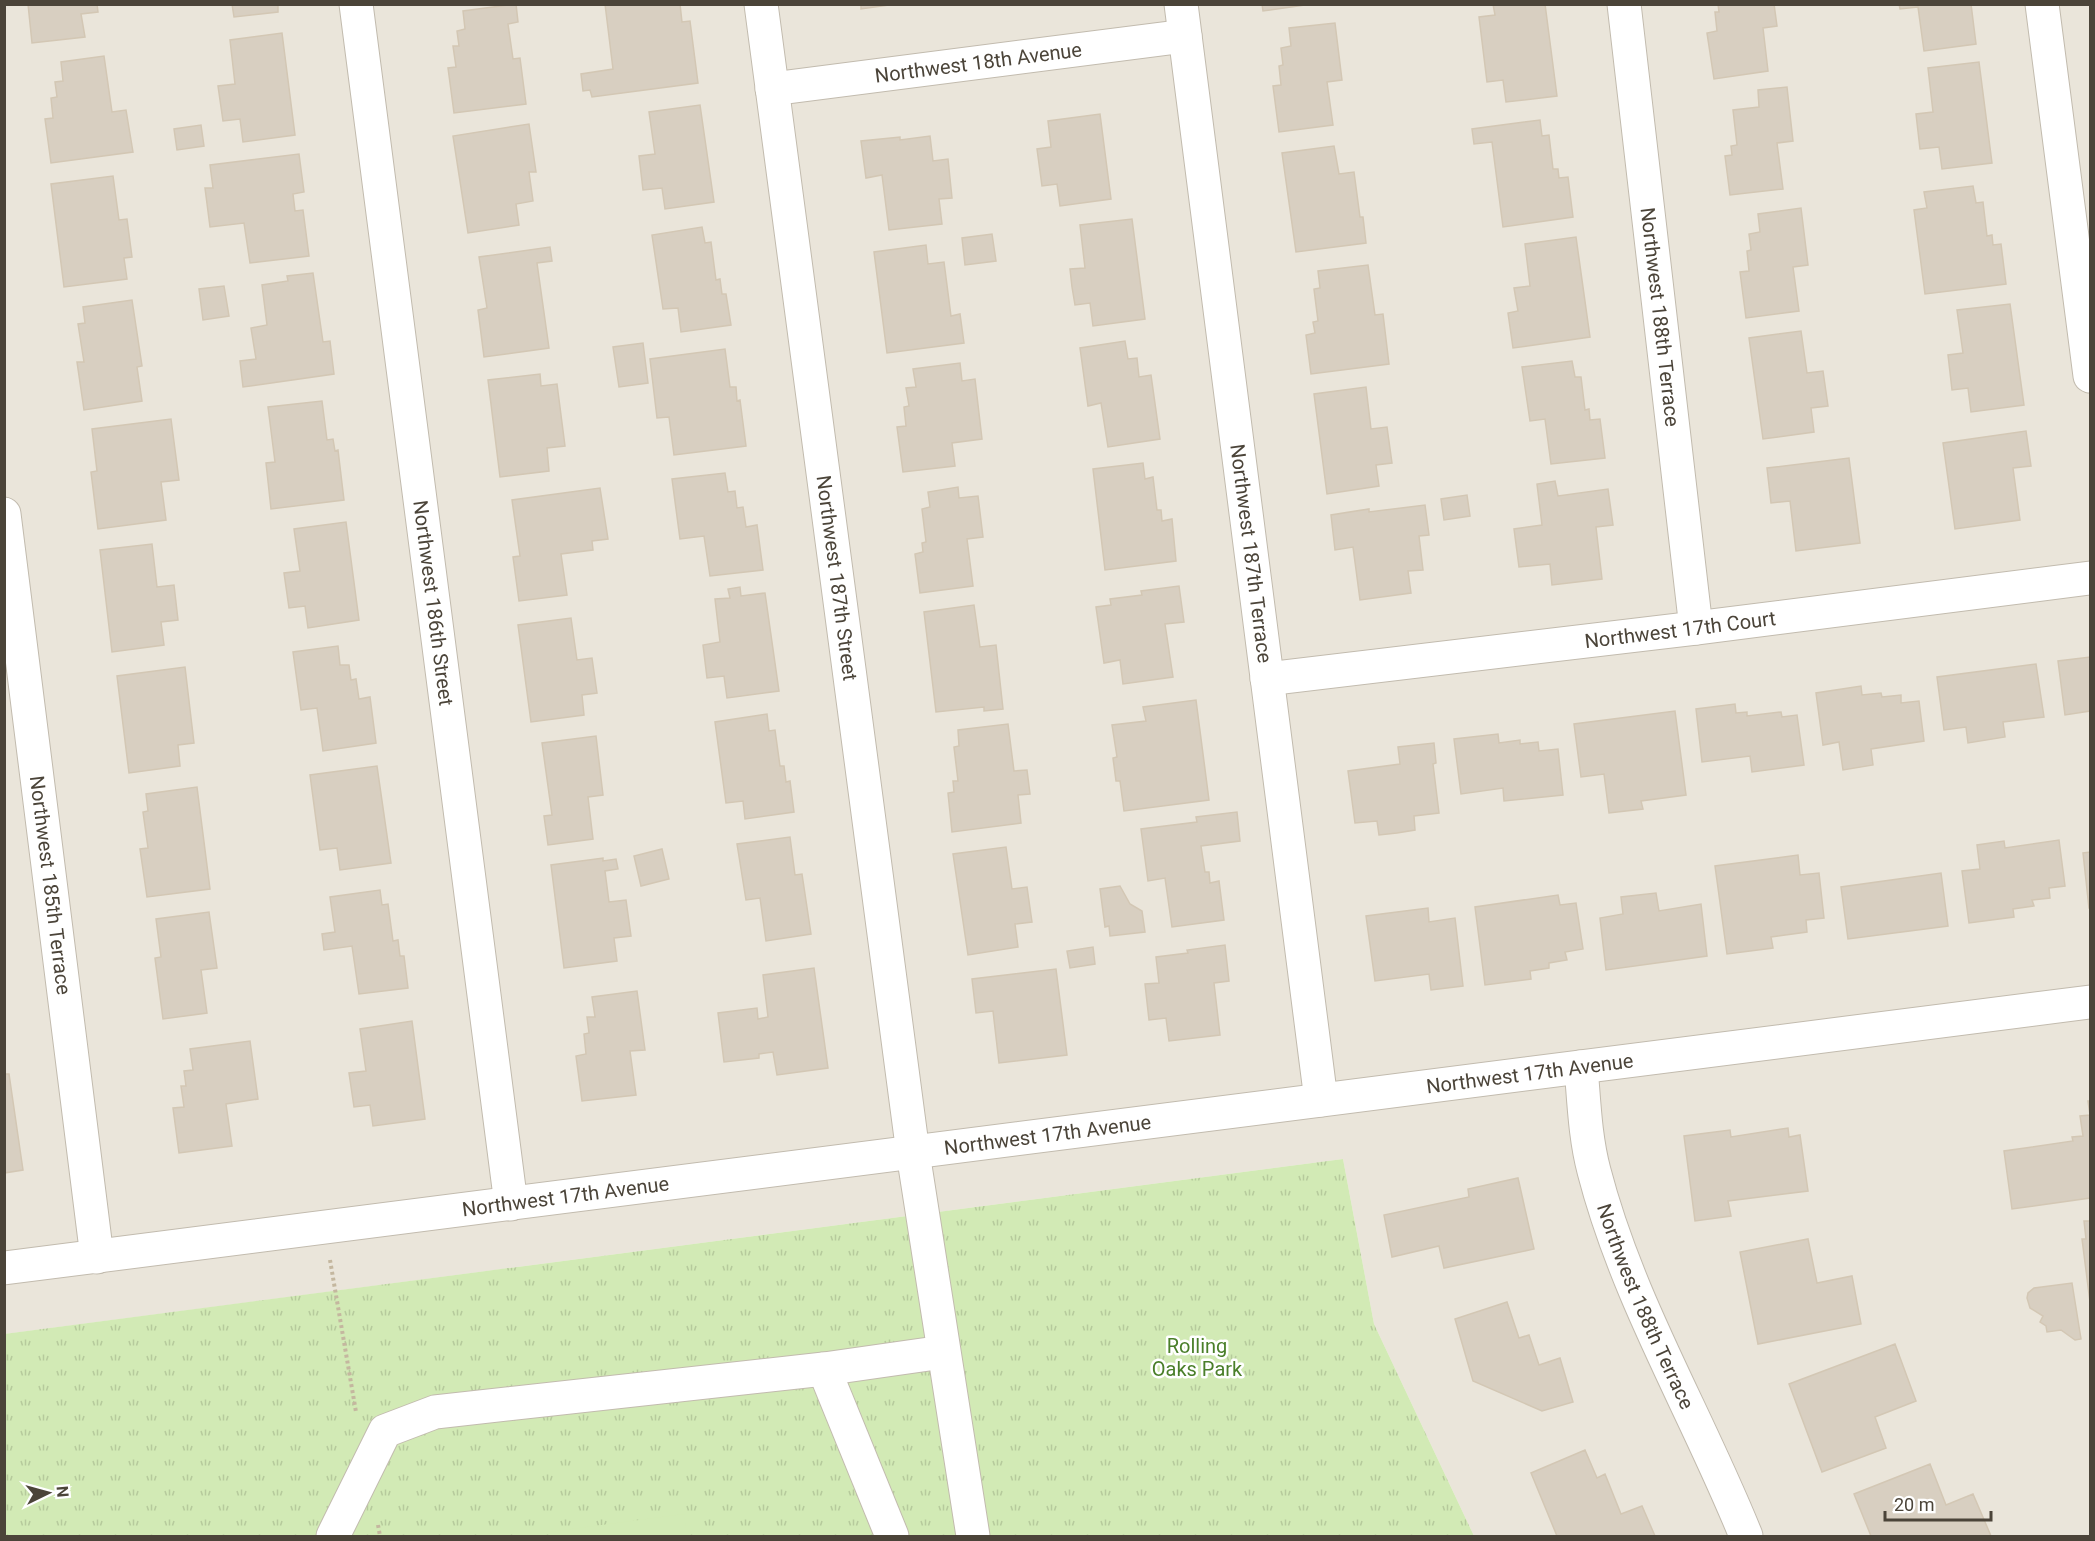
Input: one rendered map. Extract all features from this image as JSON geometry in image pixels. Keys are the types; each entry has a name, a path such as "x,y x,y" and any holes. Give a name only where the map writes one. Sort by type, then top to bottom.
{"street":[{"name":"Northwest 186th Street","path":"357,4 511,1204"},
{"name":"Northwest 187th Street","path":"761,4 913,1153 973,1536"},
{"name":"Northwest 188th Terrace","path":"1624,4 1696,628"},
{"path":"2042,4 2091,376"},
{"name":"Northwest 18th Avenue","path":"771,88 1183,20"},
{"name":"Northwest 187th Terrace","path":"1183,20 1321,1100"},
{"name":"Northwest 185th Terrace","path":"4,514 97,1257"},
{"name":"Northwest 17th Court","path":"1267,679 2091,578"},
{"name":"Northwest 17th Avenue","path":"4,1268 2091,1002"},
{"name":"Northwest 188th Terrace","path":"1581,1067 1587,1134 1593,1169 1625,1266 1746,1536"},
{"path":"333,1536 385,1431 435,1412 824,1369 944,1352"},
{"path":"824,1369 891,1536"}],"path":[{"path":"325,1227 380,1536"}],"shaded area":[{"path":"4,5 2090,5 2090,1536 1474,1536 1374,1324 1343,1159 5,1334"}],"green space":[{"name":"Rolling Oaks Park","path":"1343,1159 1374,1324 1474,1536 5,1536 4,1334"},
{"path":"684,1514 687,1536 550,1536 549,1532"}],"building":[{"path":"28,4 97,4 98,12 81,14 85,37 32,43"},
{"path":"232,4 278,4 278,12 234,17"},
{"path":"516,4 518,22 508,24 513,59 520,58 526,104 454,113 448,68 456,67 453,46 459,46 457,31 465,29 463,11"},
{"path":"605,4 680,4 682,22 690,21 698,83 592,97 590,90 583,91 581,74 613,69"},
{"path":"861,4 896,4 861,9"},
{"path":"1262,4 1312,4 1263,11"},
{"path":"1493,4 1545,4 1557,96 1506,102 1503,80 1487,82 1479,17 1495,15"},
{"path":"1718,4 1774,4 1777,26 1763,28 1768,71 1714,79 1707,33 1717,31 1715,12 1719,12"},
{"path":"1899,4 1971,4 1976,44 1924,51 1918,7 1900,9"},
{"path":"1335,23 1342,80 1327,82 1333,125 1279,132 1273,86 1281,85 1279,66 1283,65 1281,48 1291,46 1289,28"},
{"path":"282,33 295,135 243,142 240,119 223,121 218,86 235,84 230,40"},
{"path":"104,56 112,112 126,110 133,152 51,163 45,119 53,118 51,98 57,97 55,82 63,81 61,62"},
{"path":"1979,62 1992,163 1942,169 1939,147 1920,149 1916,114 1933,112 1928,68"},
{"path":"1787,87 1793,141 1777,143 1783,189 1730,195 1725,156 1732,155 1731,146 1737,145 1733,110 1759,107 1758,90"},
{"path":"700,105 714,202 665,209 662,188 643,190 639,156 655,154 649,112"},
{"path":"1100,114 1111,199 1060,206 1057,184 1042,186 1037,149 1051,147 1048,121"},
{"path":"1540,120 1542,136 1549,135 1553,169 1558,169 1559,178 1568,177 1573,217 1503,227 1492,142 1474,144 1472,129"},
{"path":"529,124 536,172 529,172 533,201 516,204 519,225 468,233 453,136"},
{"path":"201,125 204,146 177,150 174,129"},
{"path":"930,136 933,161 948,159 952,198 939,199 942,224 889,230 882,175 866,178 861,141 900,137 900,140"},
{"path":"1334,146 1339,174 1354,172 1366,243 1296,252 1282,153"},
{"path":"299,154 304,192 293,194 295,211 303,210 309,256 250,263 244,223 210,227 205,188 213,188 210,165"},
{"path":"113,176 119,220 127,219 132,257 124,258 127,279 64,287 51,184"},
{"path":"1973,186 1976,203 1983,202 1987,236 1992,235 1993,245 2001,244 2006,284 1925,294 1914,210 1927,208 1924,192"},
{"path":"1801,208 1808,265 1793,267 1799,311 1746,318 1740,272 1749,271 1747,251 1751,250 1749,234 1760,232 1758,214"},
{"path":"1132,219 1145,319 1093,326 1090,303 1075,305 1072,287 1070,269 1085,268 1080,225"},
{"path":"702,227 705,243 711,242 716,280 720,279 722,294 726,294 731,325 681,332 678,308 663,309 652,235"},
{"path":"992,234 996,261 965,265 962,238"},
{"path":"1576,237 1590,337 1513,348 1508,313 1518,311 1514,288 1530,286 1525,244"},
{"path":"926,245 928,264 944,262 951,316 960,314 964,343 887,353 874,252"},
{"path":"550,247 552,261 537,263 549,348 484,357 478,310 487,308 479,257"},
{"path":"1368,265 1375,315 1383,314 1389,364 1311,374 1306,335 1315,333 1313,322 1318,321 1314,289 1320,288 1318,271"},
{"path":"313,273 323,342 330,341 334,374 243,387 240,361 256,359 251,328 267,325 262,285 288,281 287,276"},
{"path":"224,286 229,316 203,320 199,289"},
{"path":"132,300 142,366 137,367 142,401 84,410 77,362 84,362 78,324 85,323 83,307"},
{"path":"2010,304 2024,405 1971,412 1968,388 1952,390 1948,355 1963,353 1957,310"},
{"path":"1801,331 1807,373 1823,371 1828,406 1811,408 1814,432 1763,439 1749,338"},
{"path":"1125,341 1128,359 1137,358 1139,377 1151,375 1160,439 1108,447 1101,403 1088,406 1080,348"},
{"path":"643,343 648,383 619,387 613,347"},
{"path":"725,349 730,387 736,387 737,401 740,400 746,446 674,455 669,417 657,418 650,359"},
{"path":"1572,361 1575,377 1581,377 1585,410 1589,409 1590,420 1600,419 1605,458 1551,464 1545,419 1530,421 1522,367"},
{"path":"960,363 962,381 975,379 982,439 952,443 955,466 903,472 897,427 906,426 904,407 909,406 906,388 916,387 913,369"},
{"path":"540,374 541,386 557,384 565,446 547,448 549,471 500,477 488,380"},
{"path":"1366,387 1371,429 1387,427 1392,463 1376,465 1379,486 1327,494 1314,394"},
{"path":"322,401 327,440 333,439 335,451 338,450 344,500 271,509 266,463 275,462 268,407"},
{"path":"171,419 179,480 161,482 166,520 98,529 91,472 97,471 92,429"},
{"path":"2026,431 2031,466 2013,468 2020,520 1955,529 1943,443"},
{"path":"1849,458 1860,543 1796,551 1790,501 1771,503 1767,468"},
{"path":"1143,463 1145,479 1153,477 1157,510 1161,510 1162,521 1172,519 1176,561 1105,570 1093,469"},
{"path":"725,473 728,492 735,491 737,508 743,507 746,527 757,525 763,570 710,576 704,536 680,539 672,479"},
{"path":"1555,481 1558,496 1608,489 1613,525 1596,527 1602,579 1552,585 1550,564 1519,567 1514,529 1542,525 1537,484"},
{"path":"958,487 959,498 978,496 983,537 967,539 973,586 920,593 915,554 923,552 922,543 926,542 922,509 930,507 928,492"},
{"path":"600,488 608,539 592,541 593,550 561,554 567,595 519,601 513,557 520,556 512,500"},
{"path":"1467,495 1470,516 1444,520 1441,499"},
{"path":"1425,505 1429,535 1419,536 1423,570 1408,571 1411,593 1360,600 1353,547 1335,550 1331,515 1369,509 1369,512"},
{"path":"346,522 359,620 308,628 305,606 289,608 284,573 300,571 294,529"},
{"path":"152,544 157,587 174,585 178,620 161,622 164,645 112,652 100,550"},
{"path":"1179,586 1184,622 1165,624 1173,677 1123,684 1120,660 1104,663 1096,607 1111,605 1110,599 1142,595 1141,591"},
{"path":"740,587 741,596 765,593 779,691 727,698 724,676 707,678 703,645 720,642 715,599 730,598 728,589"},
{"path":"974,605 980,647 996,645 1003,709 984,711 984,707 936,712 924,612"},
{"path":"571,618 577,660 592,658 597,693 582,695 584,715 531,722 518,625"},
{"path":"338,646 340,665 349,665 351,680 356,679 359,699 370,697 376,743 323,751 317,708 301,710 293,652"},
{"path":"2090,657 2090,711 2065,715 2058,661"},
{"path":"2036,664 2044,717 2003,722 2005,737 1968,743 1966,727 1944,730 1937,677"},
{"path":"185,667 194,743 178,745 180,766 129,773 117,676"},
{"path":"1861,686 1862,695 1881,693 1882,697 1901,695 1901,703 1919,701 1924,741 1871,749 1873,765 1843,770 1839,742 1823,745 1816,693"},
{"path":"1196,700 1209,800 1124,811 1120,781 1116,781 1113,758 1117,757 1112,725 1146,721 1143,707"},
{"path":"1735,704 1736,713 1747,712 1747,716 1781,712 1782,717 1797,715 1804,765 1752,772 1750,756 1702,762 1696,709"},
{"path":"1675,711 1686,795 1641,801 1643,809 1609,813 1604,774 1581,777 1574,724"},
{"path":"767,714 769,731 775,730 780,766 784,766 786,782 790,781 794,812 745,819 743,801 726,803 715,722"},
{"path":"1008,724 1014,771 1027,770 1030,794 1018,795 1021,823 952,832 948,793 954,792 953,781 958,781 954,747 959,746 958,730"},
{"path":"1498,734 1499,743 1520,740 1520,744 1538,742 1539,751 1558,749 1563,795 1504,801 1503,788 1461,794 1454,739"},
{"path":"596,736 603,795 588,797 593,839 548,845 544,816 552,815 542,743"},
{"path":"1434,743 1436,763 1433,764 1439,813 1414,816 1415,830 1397,833 1379,835 1377,821 1355,823 1348,771 1400,764 1398,747"},
{"path":"377,766 391,863 340,870 337,848 320,850 310,775"},
{"path":"197,787 210,889 147,897 140,849 148,848 143,812 148,811 146,794"},
{"path":"1237,812 1240,841 1201,846 1205,872 1209,872 1210,883 1219,881 1224,920 1172,927 1165,878 1148,881 1141,829 1197,822 1196,817"},
{"path":"790,837 795,875 802,874 811,934 766,941 760,898 746,900 737,844"},
{"path":"2059,840 2065,886 2049,888 2050,898 2032,900 2034,906 2013,909 2014,917 1969,923 1962,871 1980,869 1977,845 2004,841 2005,848"},
{"path":"1006,847 1012,889 1027,887 1032,922 1015,924 1018,947 968,955 953,854"},
{"path":"662,849 669,879 641,886 634,856"},
{"path":"2090,852 2090,908 2089,908 2083,853"},
{"path":"1798,855 1800,875 1819,873 1824,918 1806,920 1807,932 1771,937 1773,948 1727,954 1715,866"},
{"path":"603,858 603,861 616,859 618,869 605,871 609,902 626,900 631,936 614,938 617,961 564,968 551,865"},
{"path":"1941,873 1948,926 1848,939 1841,887"},
{"path":"1120,886 1130,904 1142,911 1145,932 1110,936 1109,926 1105,927 1100,889"},
{"path":"380,890 382,905 388,904 393,941 398,940 400,956 404,956 408,988 359,994 352,946 324,950 322,934 335,932 330,897"},
{"path":"1656,893 1659,911 1701,904 1707,956 1606,970 1600,918 1623,914 1621,897"},
{"path":"1558,895 1560,905 1576,903 1583,949 1565,952 1567,960 1549,963 1549,968 1530,971 1531,979 1485,985 1475,907"},
{"path":"1428,908 1429,922 1455,918 1463,986 1431,990 1429,974 1375,981 1366,916"},
{"path":"209,912 217,968 201,970 207,1013 163,1019 155,958 161,957 156,919"},
{"path":"1225,945 1229,981 1214,983 1220,1035 1169,1041 1166,1018 1149,1020 1145,984 1159,983 1156,957"},
{"path":"1093,947 1095,964 1070,968 1067,951"},
{"path":"814,968 828,1068 777,1075 773,1052 759,1054 759,1058 724,1062 718,1013 757,1008 758,1019 768,1017 763,975"},
{"path":"1056,969 1067,1055 999,1063 993,1011 976,1013 972,979"},
{"path":"637,991 645,1050 630,1051 636,1095 582,1101 576,1056 586,1054 584,1034 589,1033 587,1017 595,1017 592,997"},
{"path":"412,1021 425,1119 373,1126 370,1105 354,1107 349,1073 366,1071 360,1029"},
{"path":"250,1041 258,1099 226,1104 232,1146 179,1153 173,1108 184,1107 181,1086 186,1086 184,1071 193,1070 190,1049"},
{"path":"4,1074 9,1074 23,1170 4,1173"},
{"path":"2090,1115 2090,1198 2012,1209 2004,1151 2073,1141 2072,1137 2083,1136 2080,1116"},
{"path":"1788,1128 1789,1137 1800,1135 1808,1191 1728,1201 1731,1216 1695,1221 1684,1136 1730,1130 1731,1137"},
{"path":"1518,1178 1534,1249 1444,1268 1439,1246 1392,1257 1384,1215 1469,1197 1468,1189"},
{"path":"2084,1221 2090,1221 2090,1302 2082,1239 2086,1239"},
{"path":"1808,1239 1817,1283 1852,1276 1861,1324 1758,1344 1740,1252"},
{"path":"2072,1283 2081,1339 2075,1340 2061,1330 2047,1332 2046,1326 2040,1322 2043,1316 2030,1308 2027,1298 2028,1293 2034,1288"},
{"path":"1507,1302 1519,1338 1529,1335 1539,1365 1560,1358 1573,1402 1542,1411 1473,1381 1455,1319"},
{"path":"1895,1344 1916,1401 1875,1417 1886,1448 1822,1472 1789,1384"},
{"path":"1585,1450 1597,1478 1605,1474 1621,1514 1642,1506 1655,1536 1557,1536 1531,1473"},
{"path":"1930,1464 1946,1505 1973,1494 1991,1536 1871,1536 1854,1494"}]}
